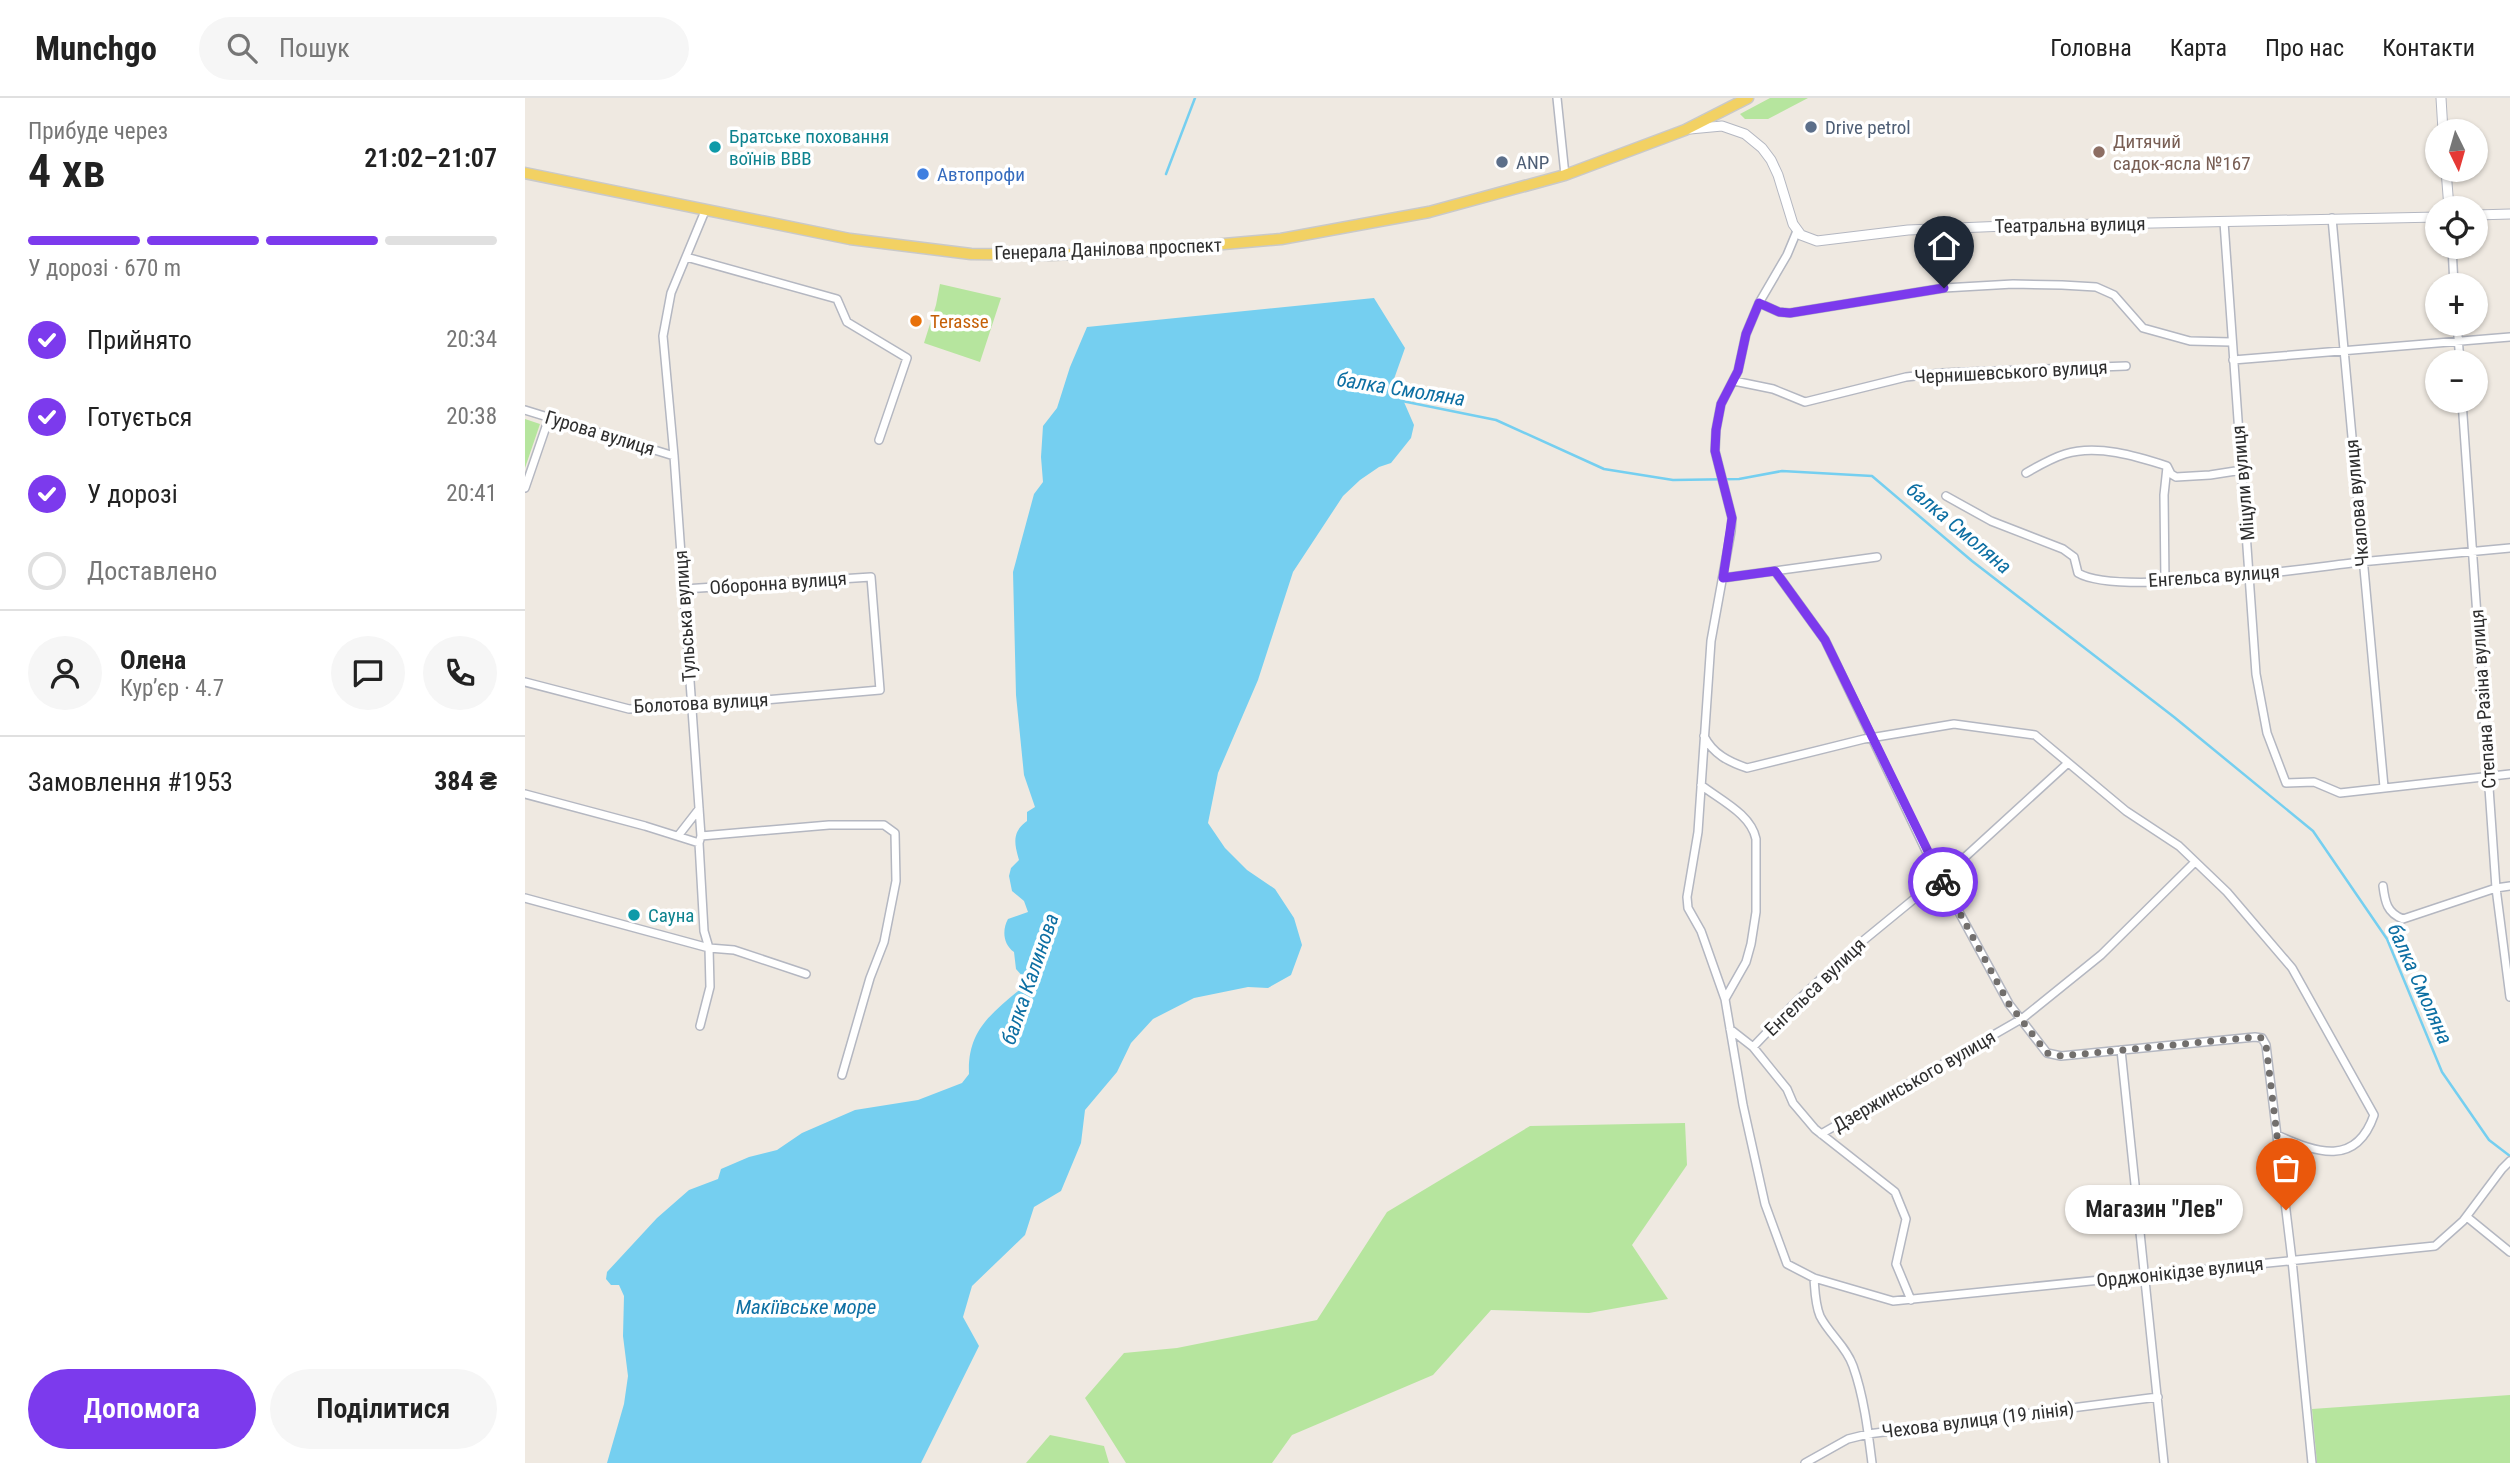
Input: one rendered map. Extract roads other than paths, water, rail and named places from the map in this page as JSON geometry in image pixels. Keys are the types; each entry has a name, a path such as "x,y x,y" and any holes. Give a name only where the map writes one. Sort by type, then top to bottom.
{"main road":[{"name":"Генерала Данілова проспект","path":"525,173 837,237 971,254 1051,255 1144,251 1281,239 1430,212 1565,175 1685,130 1748,98"}],"street":[{"path":"1557,98 1565,175"},
{"path":"2441,98 2442,119"},
{"path":"1685,130 1722,127 1745,134 1762,148 1771,160 1797,230"},
{"name":"Тульська вулиця","path":"700,1026 710,986 709,948 704,931 692,704 663,336 671,293 705,211"},
{"path":"2488,215 2510,214"},
{"name":"Театральна вулиця","path":"1797,230 1808,239 1826,242 1908,230 2425,217"},
{"name":"Чкалова вулиця","path":"2332,218 2384,787"},
{"name":"Міцули вулиця","path":"2224,222 2256,674 2267,733 2287,783 2314,782 2340,793 2384,787"},
{"name":"Орджонікідзе вулиця","path":"1797,230 1746,334 1738,371 1721,404 1716,430 1715,451 1732,518 1711,641 1699,832 1687,897 1688,908 1701,931 1725,999 1743,1105 1765,1204 1787,1264 1814,1278 1893,1301 2435,1246 2467,1217 2510,1161"},
{"path":"686,257 837,299 847,322 907,358 879,440"},
{"path":"1759,303 1779,312 1790,313 1944,288 2013,284 2073,285 2096,287 2114,295 2143,328 2190,341 2231,342"},
{"path":"2458,336 2459,350"},
{"path":"2233,360 2510,337"},
{"name":"Чернишевського вулиця","path":"1734,381 1773,389 1805,402 1906,377 2126,366"},
{"name":"Гурова вулиця","path":"525,410 674,456"},
{"name":"Степана Разіна вулиця","path":"2463,413 2496,888 2510,997"},
{"path":"525,488 548,418"},
{"path":"2025,472 2064,454 2091,450 2116,453 2167,466 2176,477 2242,470"},
{"path":"2165,582 2164,495 2167,466"},
{"name":"Енгельса вулиця","path":"1946,496 1991,521 2063,549 2074,557 2078,573 2084,577 2109,582 2165,582 2250,575 2510,548"},
{"path":"1723,578 1877,557"},
{"path":"1775,571 1825,640 1940,877 2009,1004 2047,1053 2061,1056 2262,1038 2266,1045 2292,1260 2312,1463"},
{"name":"Оборонна вулиця","path":"684,589 871,577 880,690"},
{"name":"Болотова вулиця","path":"525,682 629,709 880,690"},
{"path":"1704,735 1718,755 1747,768 1872,738 1954,724 2035,735 2126,811 2179,846 2227,892 2293,968 2374,1115 2368,1133 2354,1146 2336,1152 2311,1150 2277,1135"},
{"name":"Енгельса вулиця","path":"1753,1047 1853,949 1940,877 2069,763"},
{"path":"2384,787 2510,774"},
{"path":"1701,785 1748,820 1756,839 1756,912 1751,944 1746,962 1725,999"},
{"path":"525,794 700,840 829,824 884,825 895,834 896,881 884,942 870,978 842,1075"},
{"path":"678,836 699,809"},
{"name":"Дзержинського вулиця","path":"1821,1134 2021,1020 2101,955 2195,862"},
{"path":"2383,886 2386,906 2394,916 2403,919 2496,888 2510,886"},
{"path":"525,898 709,948 734,950 806,974"},
{"path":"1729,1029 1753,1047 1787,1089 1793,1103 1821,1134 1895,1192 1906,1219 1896,1264 1898,1275 1910,1300"},
{"path":"2121,1050 2164,1463"},
{"path":"2467,1217 2510,1252"},
{"path":"1814,1278 1815,1299 1821,1316 1843,1345 1853,1365 1872,1463"},
{"name":"Чехова вулиця (19 лiнiя)","path":"1805,1463 1848,1439 1868,1434 2158,1397"}],"water":[{"name":"Макіївське море","path":"1374,298 1405,348 1394,379 1414,425 1411,438 1391,463 1379,467 1360,480 1343,496 1293,572 1258,680 1218,773 1208,823 1225,848 1247,870 1275,889 1294,918 1302,945 1291,975 1268,988 1248,987 1194,998 1153,1019 1131,1043 1117,1072 1085,1110 1081,1143 1061,1191 1034,1207 1025,1235 972,1286 963,1317 979,1346 921,1463 607,1463 624,1404 628,1376 623,1336 624,1296 619,1285 611,1285 606,1279 607,1272 657,1218 689,1190 718,1179 721,1169 749,1157 777,1150 802,1133 855,1110 918,1100 962,1083 969,1074 973,1044 985,1022 1025,985 1024,978 1016,969 1014,952 1006,941 1004,932 1008,919 1028,912 1024,901 1012,891 1009,876 1011,868 1019,860 1015,843 1017,834 1027,821 1027,812 1035,807 1024,775 1016,695 1013,572 1034,494 1043,482 1043,426 1057,408 1087,327"}],"waterway":[{"name":"балка Калинова","path":"1166,174 1195,98"},
{"name":"балка Смоляна","path":"1402,401 1496,420 1604,469 1673,480 1739,479 1782,471 1872,476 1972,561 2174,717 2313,831 2387,939 2442,1072 2489,1140 2510,1156"}],"place":[{"name":"Drive petrol","path":"1811,127"},
{"name":"Братське поховання воїнів ВВВ","path":"715,147"},
{"name":"Дитячий садок-ясла №167","path":"2099,152"},
{"name":"ANP","path":"1502,162"},
{"name":"Автопрофи","path":"923,174"},
{"name":"Terasse","path":"916,321"},
{"name":"Сауна","path":"634,915"},
{"name":"Магазин \"Лев\"","path":"2286,1210"}]}
